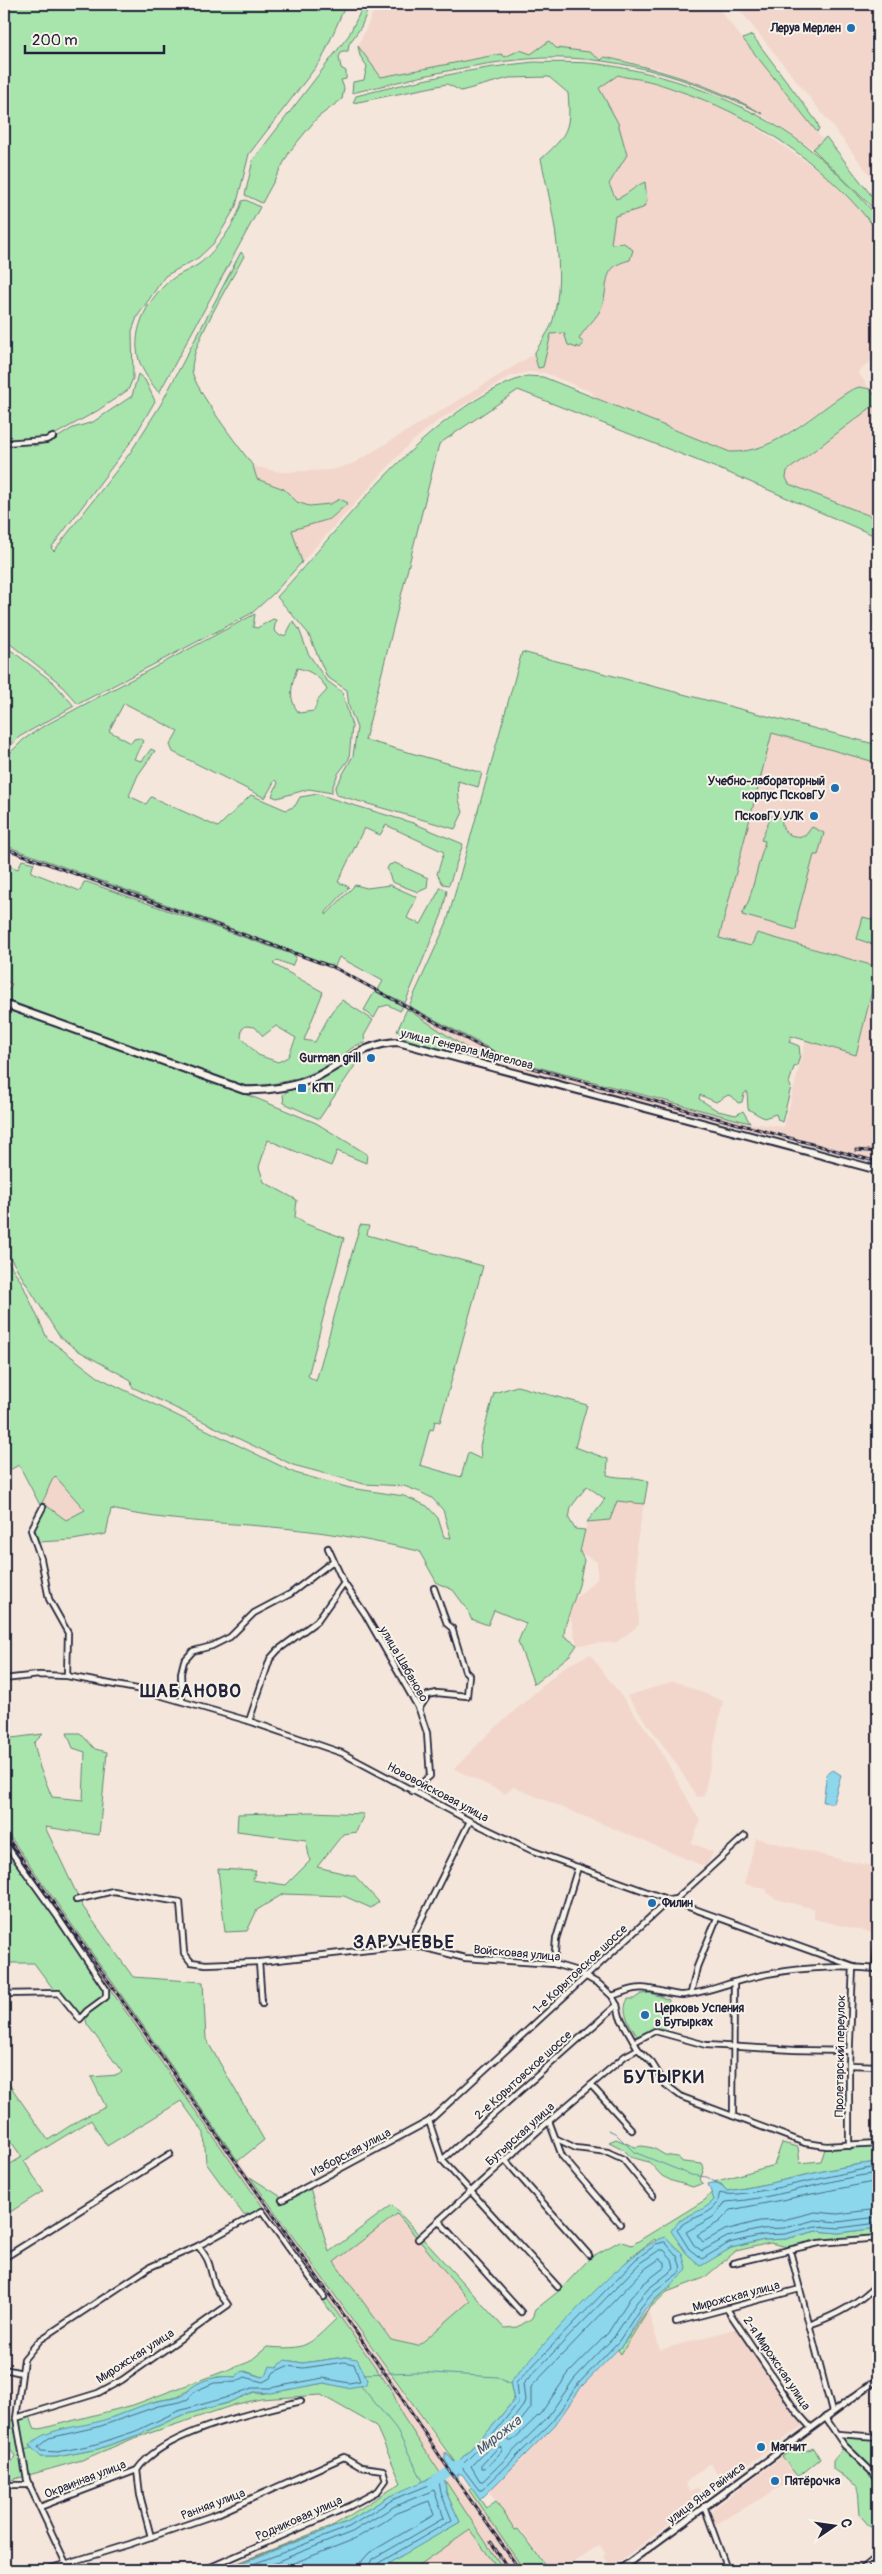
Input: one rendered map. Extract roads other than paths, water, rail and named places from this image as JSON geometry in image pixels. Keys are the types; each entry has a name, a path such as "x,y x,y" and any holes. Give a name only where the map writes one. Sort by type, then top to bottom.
{"main road":[{"name":"улица Генерала Маргелова","path":"4,1004 244,1090 266,1090 296,1083 316,1076 372,1046 398,1042 878,1170"}],"street":[{"path":"4,442 46,440 53,437"},
{"path":"43,1507 31,1530 41,1559 49,1599 68,1634 67,1676"},
{"name":"улица Шабаново","path":"328,1548 344,1583 365,1614 419,1709 427,1733 430,1776 412,1791"},
{"path":"182,1702 181,1672 184,1662 193,1651 212,1646 230,1637 254,1613 290,1594 333,1561"},
{"path":"249,1721 270,1660 278,1650 318,1621 344,1583"},
{"path":"419,1709 428,1695 437,1693 467,1696 469,1675 465,1671 452,1628 447,1624 434,1588"},
{"name":"Нововойсковая улица","path":"4,1679 39,1675 67,1676 142,1690 249,1721 342,1753 470,1821 533,1851 853,1966"},
{"path":"414,1945 414,1934 470,1821"},
{"name":"1-е Корытовское шоссе","path":"430,2121 669,1900 676,1899 745,1836"},
{"path":"4,1842 58,1916 106,1989 106,1997 80,2019 59,1993 4,1994"},
{"path":"554,1964 556,1939 578,1868"},
{"name":"Войсковая улица","path":"76,1900 112,1891 180,1902 184,1953 190,1962 206,1964 259,1962 414,1945 465,1958 554,1964 574,1970 587,1977 612,1996"},
{"path":"691,1993 696,1967 717,1918"},
{"path":"878,1938 876,1969 853,1966 774,1973 691,1993 673,1994 647,1988 633,1989 612,1996 620,2017 638,2049 652,2063 664,2084 682,2097 776,2134 805,2143 849,2146 878,2143"},
{"path":"259,1962 262,2004"},
{"name":"Пролетарский переулок","path":"849,2146 849,2051 853,1966"},
{"path":"733,2116 734,1982"},
{"name":"2-е Корытовское шоссе","path":"442,2160 617,2005"},
{"path":"634,2042 655,2031 706,2045 849,2051"},
{"name":"Бутырская улица","path":"418,2239 548,2121 626,2056 638,2049"},
{"path":"849,2065 878,2066"},
{"path":"591,2085 632,2130"},
{"path":"430,2121 442,2160 558,2287"},
{"name":"Изборская улица","path":"282,2200 430,2121"},
{"path":"548,2121 557,2139 562,2156 620,2224"},
{"path":"557,2139 576,2148 608,2152 624,2160 653,2196"},
{"path":"4,2258 170,2154"},
{"path":"506,2160 590,2255"},
{"path":"69,2570 30,2485 16,2418 24,2359 40,2340 150,2267 198,2246 262,2211 324,2297"},
{"path":"438,2220 520,2312"},
{"path":"733,2263 790,2252 819,2243 878,2238"},
{"name":"Мирожская улица","path":"16,2418 98,2393 140,2367 228,2305 215,2286 212,2268 207,2257 198,2246"},
{"name":"Мирожская улица","path":"790,2252 832,2412"},
{"path":"809,2325 860,2302 878,2284"},
{"name":"Мирожская улица","path":"676,2322 800,2289"},
{"name":"2-я Мирожская улица","path":"727,2309 796,2411 811,2428"},
{"path":"4,2369 22,2373"},
{"name":"улица Яна Райниса","path":"619,2570 878,2379"},
{"name":"Окраинная улица","path":"40,2507 137,2470 141,2464 158,2451 190,2433 239,2416 301,2401"},
{"path":"825,2417 844,2445 878,2482"},
{"path":"838,2434 878,2437"},
{"name":"Ранняя улица","path":"45,2570 151,2537 257,2498 344,2457 362,2466 383,2470"},
{"path":"137,2470 140,2495 151,2537"},
{"name":"Родниковая улица","path":"204,2570 350,2506 378,2491 386,2480 383,2470"},
{"name":"Окраинная улица","path":"4,2485 30,2485"},
{"path":"704,2506 725,2564"},
{"path":"861,2570 878,2556"}],"water":[{"path":"833,1770 841,1775 833,1803 823,1802 827,1773"},
{"path":"878,2162 878,2228 839,2233 816,2231 786,2239 764,2240 731,2248 701,2266 686,2253 671,2231 685,2217 709,2205 714,2200 708,2184 719,2184 727,2191 859,2164"},
{"path":"666,2237 682,2254 687,2270 645,2309 623,2344 582,2386 555,2425 480,2500 462,2474 458,2474 458,2480 445,2460 445,2452 456,2464 491,2428 514,2400 510,2382 585,2300 608,2278 650,2244"},
{"path":"345,2357 357,2359 368,2380 365,2385 347,2388 324,2383 271,2393 254,2392 227,2403 180,2416 138,2435 98,2449 57,2457 41,2457 30,2446 43,2435 111,2418 152,2402 181,2396 196,2384 212,2378 235,2377 242,2371 262,2377 267,2374 270,2366 277,2367 285,2360 303,2363"},
{"path":"440,2474 445,2481 446,2492 460,2522 384,2566 374,2570 224,2570 347,2522 390,2496"}],"waterway":[{"path":"608,2130 615,2133 634,2152 691,2175 707,2177 715,2182"},
{"path":"364,2374 416,2372 497,2377 510,2384"},
{"path":"361,2386 395,2427 423,2481"},
{"path":"24,2450 32,2448"},
{"name":"Мирожка","path":"432,2483 460,2464"}],"railway":[{"path":"4,848 335,968 483,1048 529,1067 878,1162"},
{"path":"856,1150 878,1152"},
{"path":"4,1833 389,2379 443,2461 520,2570"},
{"path":"491,2542 509,2570"}],"place":[{"name":"Леруа Мерлен","path":"851,28"},
{"name":"Учебно-лабораторный корпус ПсковГУ","path":"835,788"},
{"name":"ПсковГУ УЛК","path":"814,816"},
{"name":"Gurman grill","path":"371,1058"},
{"name":"КПП","path":"302,1088"},
{"name":"Филин","path":"652,1903"},
{"name":"Церковь Успения в Бутырках","path":"645,2015"},
{"name":"Магнит","path":"761,2447"},
{"name":"Пятёрочка","path":"775,2481"}],"district":[{"name":"ШАБАНОВО","path":"191,1691"},
{"name":"ЗАРУЧЕВЬЕ","path":"404,1942"},
{"name":"БУТЫРКИ","path":"664,2077"}]}
